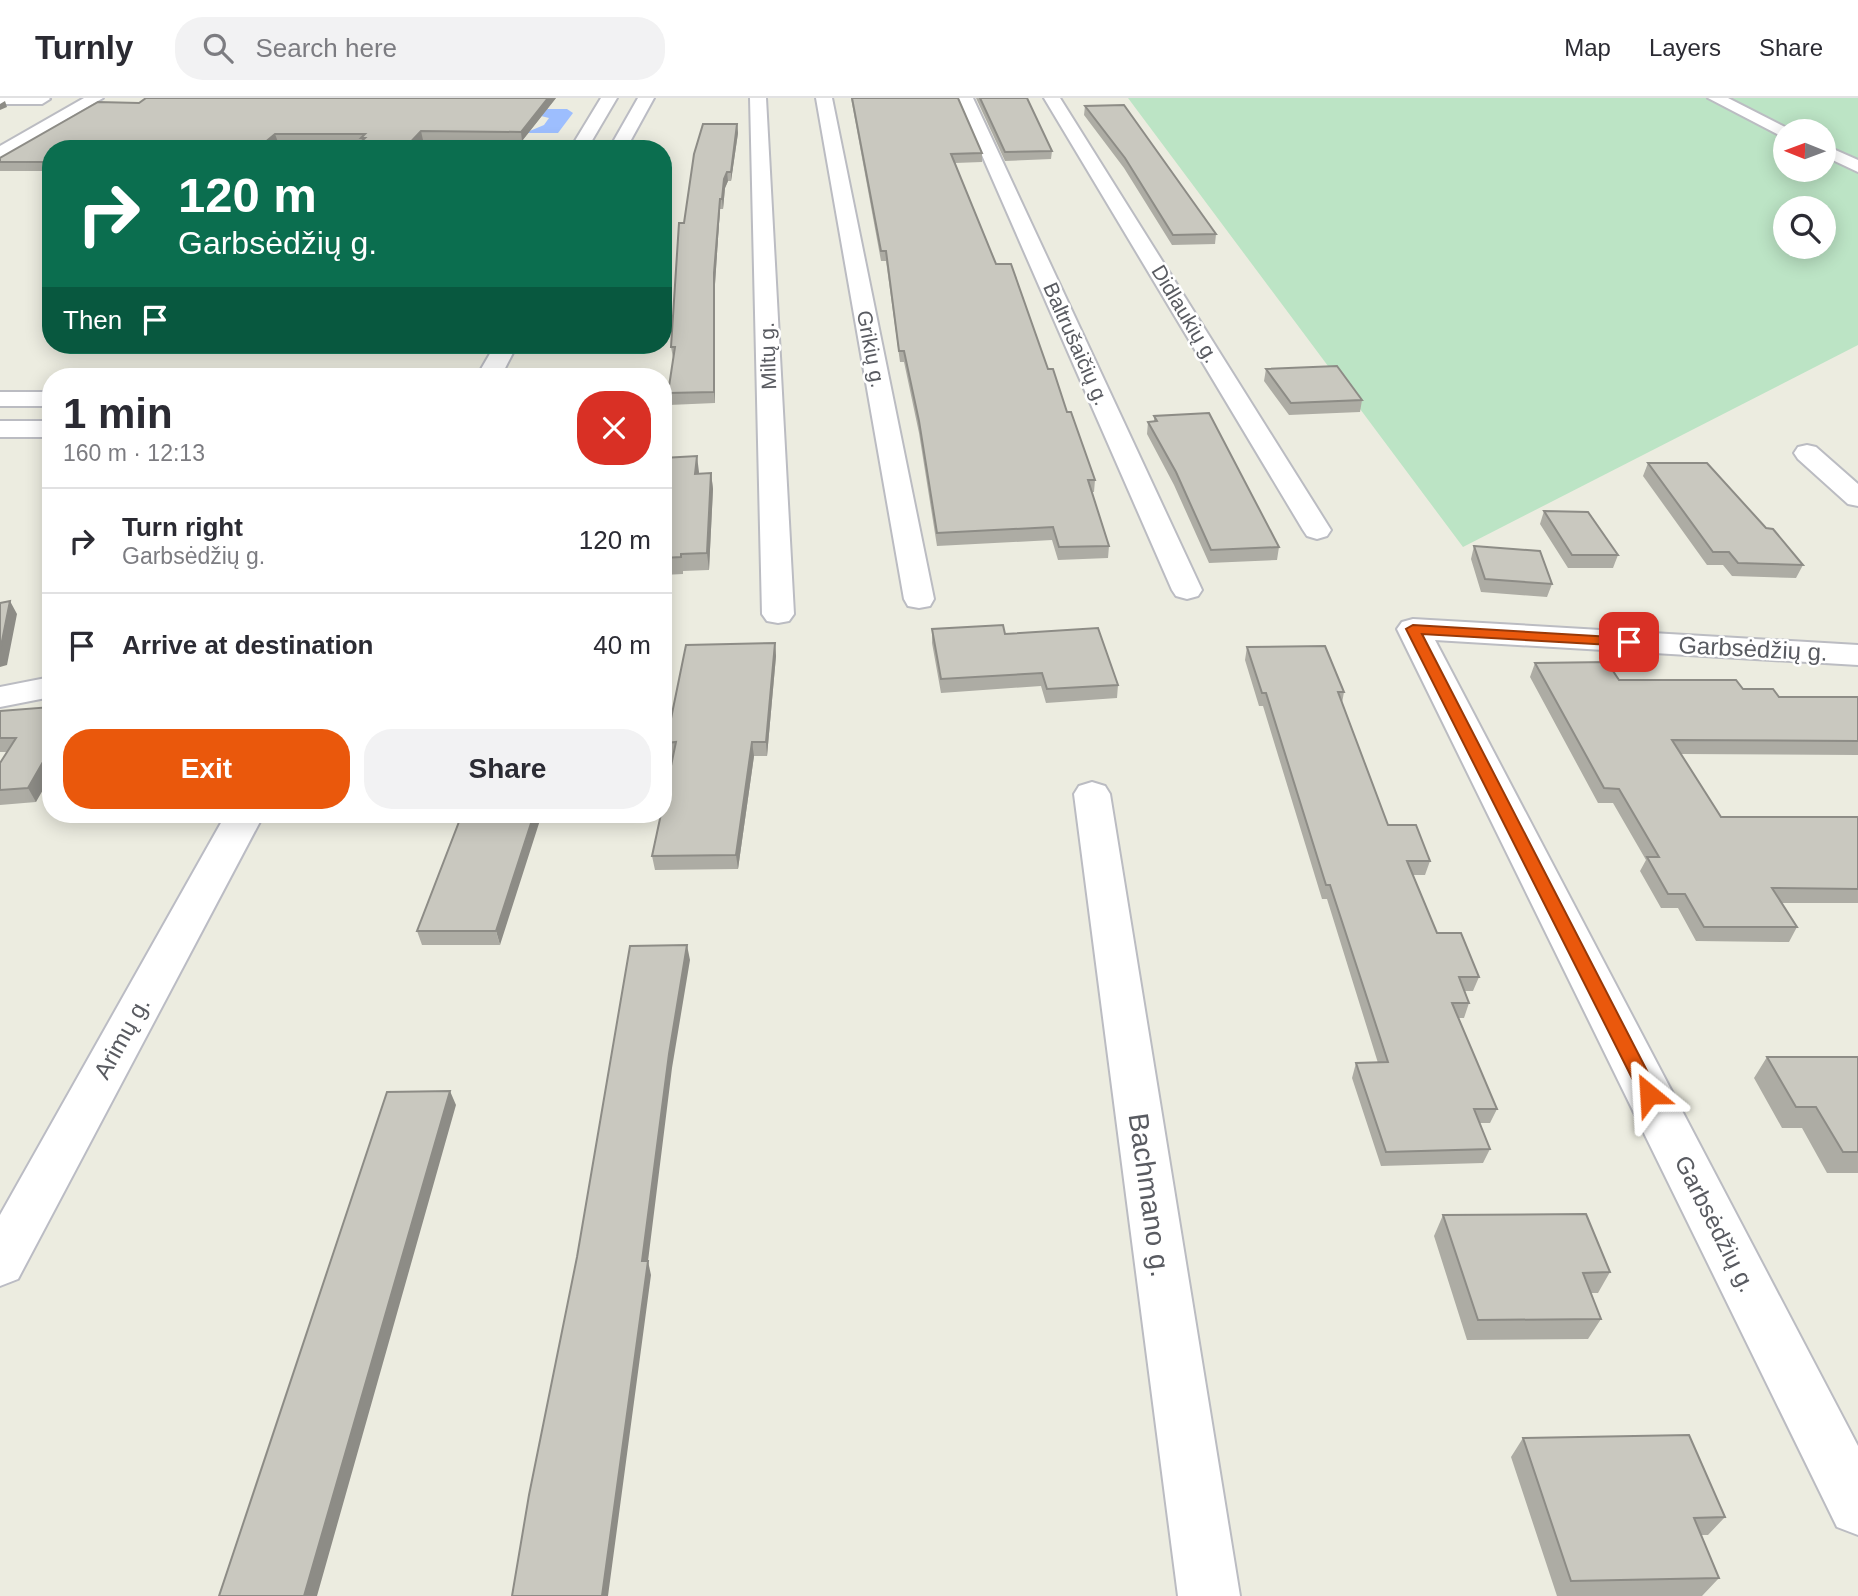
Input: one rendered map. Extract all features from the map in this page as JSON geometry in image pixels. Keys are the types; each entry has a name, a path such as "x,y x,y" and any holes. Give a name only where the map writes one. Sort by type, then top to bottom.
{"street":[{"path":"0,154 95,98"},
{"path":"583,140 609,98"},
{"path":"622,140 646,98"},
{"name":"Miltų g.","path":"758,98 778,614"},
{"name":"Grikių g.","path":"824,98 919,599"},
{"name":"Baltrušaičių g.","path":"965,98 1187,590"},
{"name":"Didlaukių g.","path":"1052,98 1317,530"},
{"path":"1716,98 1773,125"},
{"path":"0,99 42,99"},
{"path":"0,154 38,155"},
{"path":"1836,156 1858,167"},
{"path":"0,399 42,399"},
{"path":"0,429 42,429"},
{"path":"1807,453 1858,498"},
{"name":"Garbsėdžių g.","path":"1858,655 1413,629 1858,1506"},
{"path":"0,697 42,689"},
{"name":"Bachmano g.","path":"1092,794 1209,1596"},
{"name":"Arimų g.","path":"0,1263 240,823"}],"green space":[{"path":"1128,98 1858,98 1858,345 1463,547"}],"water":[{"path":"547,109 567,109 573,113 558,133 525,133 544,125 549,118 537,115"}],"building":[{"path":"146,98 548,98 521,132 421,131 412,140 363,140 365,138 361,138 365,134 275,134 268,140 42,140 42,162 0,162 0,158 98,102 139,103"},
{"path":"852,98 958,98 982,153 951,154 996,264 1011,264 1048,369 1053,369 1067,412 1071,412 1095,480 1088,480 1109,546 1059,547 1053,527 937,533 919,421 904,351 899,351 886,251 881,251"},
{"path":"980,98 1027,98 1052,151 1005,152"},
{"path":"1124,105 1216,234 1173,235 1125,158 1085,106"},
{"path":"703,124 737,124 731,172 727,172 724,179 720,199 714,273 714,392 672,393 675,347 672,347 672,332 679,223 684,223 694,154"},
{"path":"1337,366 1362,400 1291,403 1266,369"},
{"path":"1209,413 1279,547 1211,550 1176,472 1148,422 1157,421 1154,416"},
{"path":"697,456 695,474 711,473 707,553 681,554 681,557 672,558 672,457"},
{"path":"1648,463 1707,463 1766,528 1773,529 1803,565 1738,563 1729,552 1713,552"},
{"path":"1544,511 1588,512 1618,555 1572,555"},
{"path":"1474,546 1540,551 1552,584 1485,579"},
{"path":"10,601 0,651 0,603"},
{"path":"1003,625 1005,634 1098,628 1118,685 1047,689 1042,673 941,679 932,629"},
{"path":"775,643 766,742 752,742 736,855 652,856 659,823 672,823 672,761 676,742 672,742 672,714 686,645"},
{"path":"1325,646 1344,692 1338,692 1388,825 1416,825 1430,861 1407,861 1437,933 1461,933 1479,977 1459,977 1469,1003 1452,1003 1497,1109 1474,1109 1490,1149 1386,1152 1356,1063 1388,1062 1330,885 1326,885 1266,693 1262,693 1247,647"},
{"path":"1607,662 1619,680 1736,680 1743,689 1773,689 1779,697 1858,697 1858,741 1672,740 1721,817 1858,817 1858,889 1772,888 1797,927 1704,927 1685,894 1668,894 1647,857 1659,857 1619,789 1604,788 1535,663"},
{"path":"42,708 42,764 28,788 0,790 0,763 16,738 0,738 0,711"},
{"path":"459,823 531,823 496,931 417,931"},
{"path":"687,945 669,1054 642,1261 648,1261 602,1596 512,1596 529,1495 577,1257 630,946"},
{"path":"1767,1057 1858,1057 1858,1152 1843,1152 1816,1107 1796,1107"},
{"path":"450,1091 304,1596 219,1596 387,1092"},
{"path":"1586,1214 1610,1272 1583,1273 1601,1319 1478,1320 1443,1215"},
{"path":"1689,1435 1725,1517 1694,1518 1719,1578 1571,1581 1523,1438"}],"route":[{"path":"1629,642 1413,629 1649,1094"}]}
